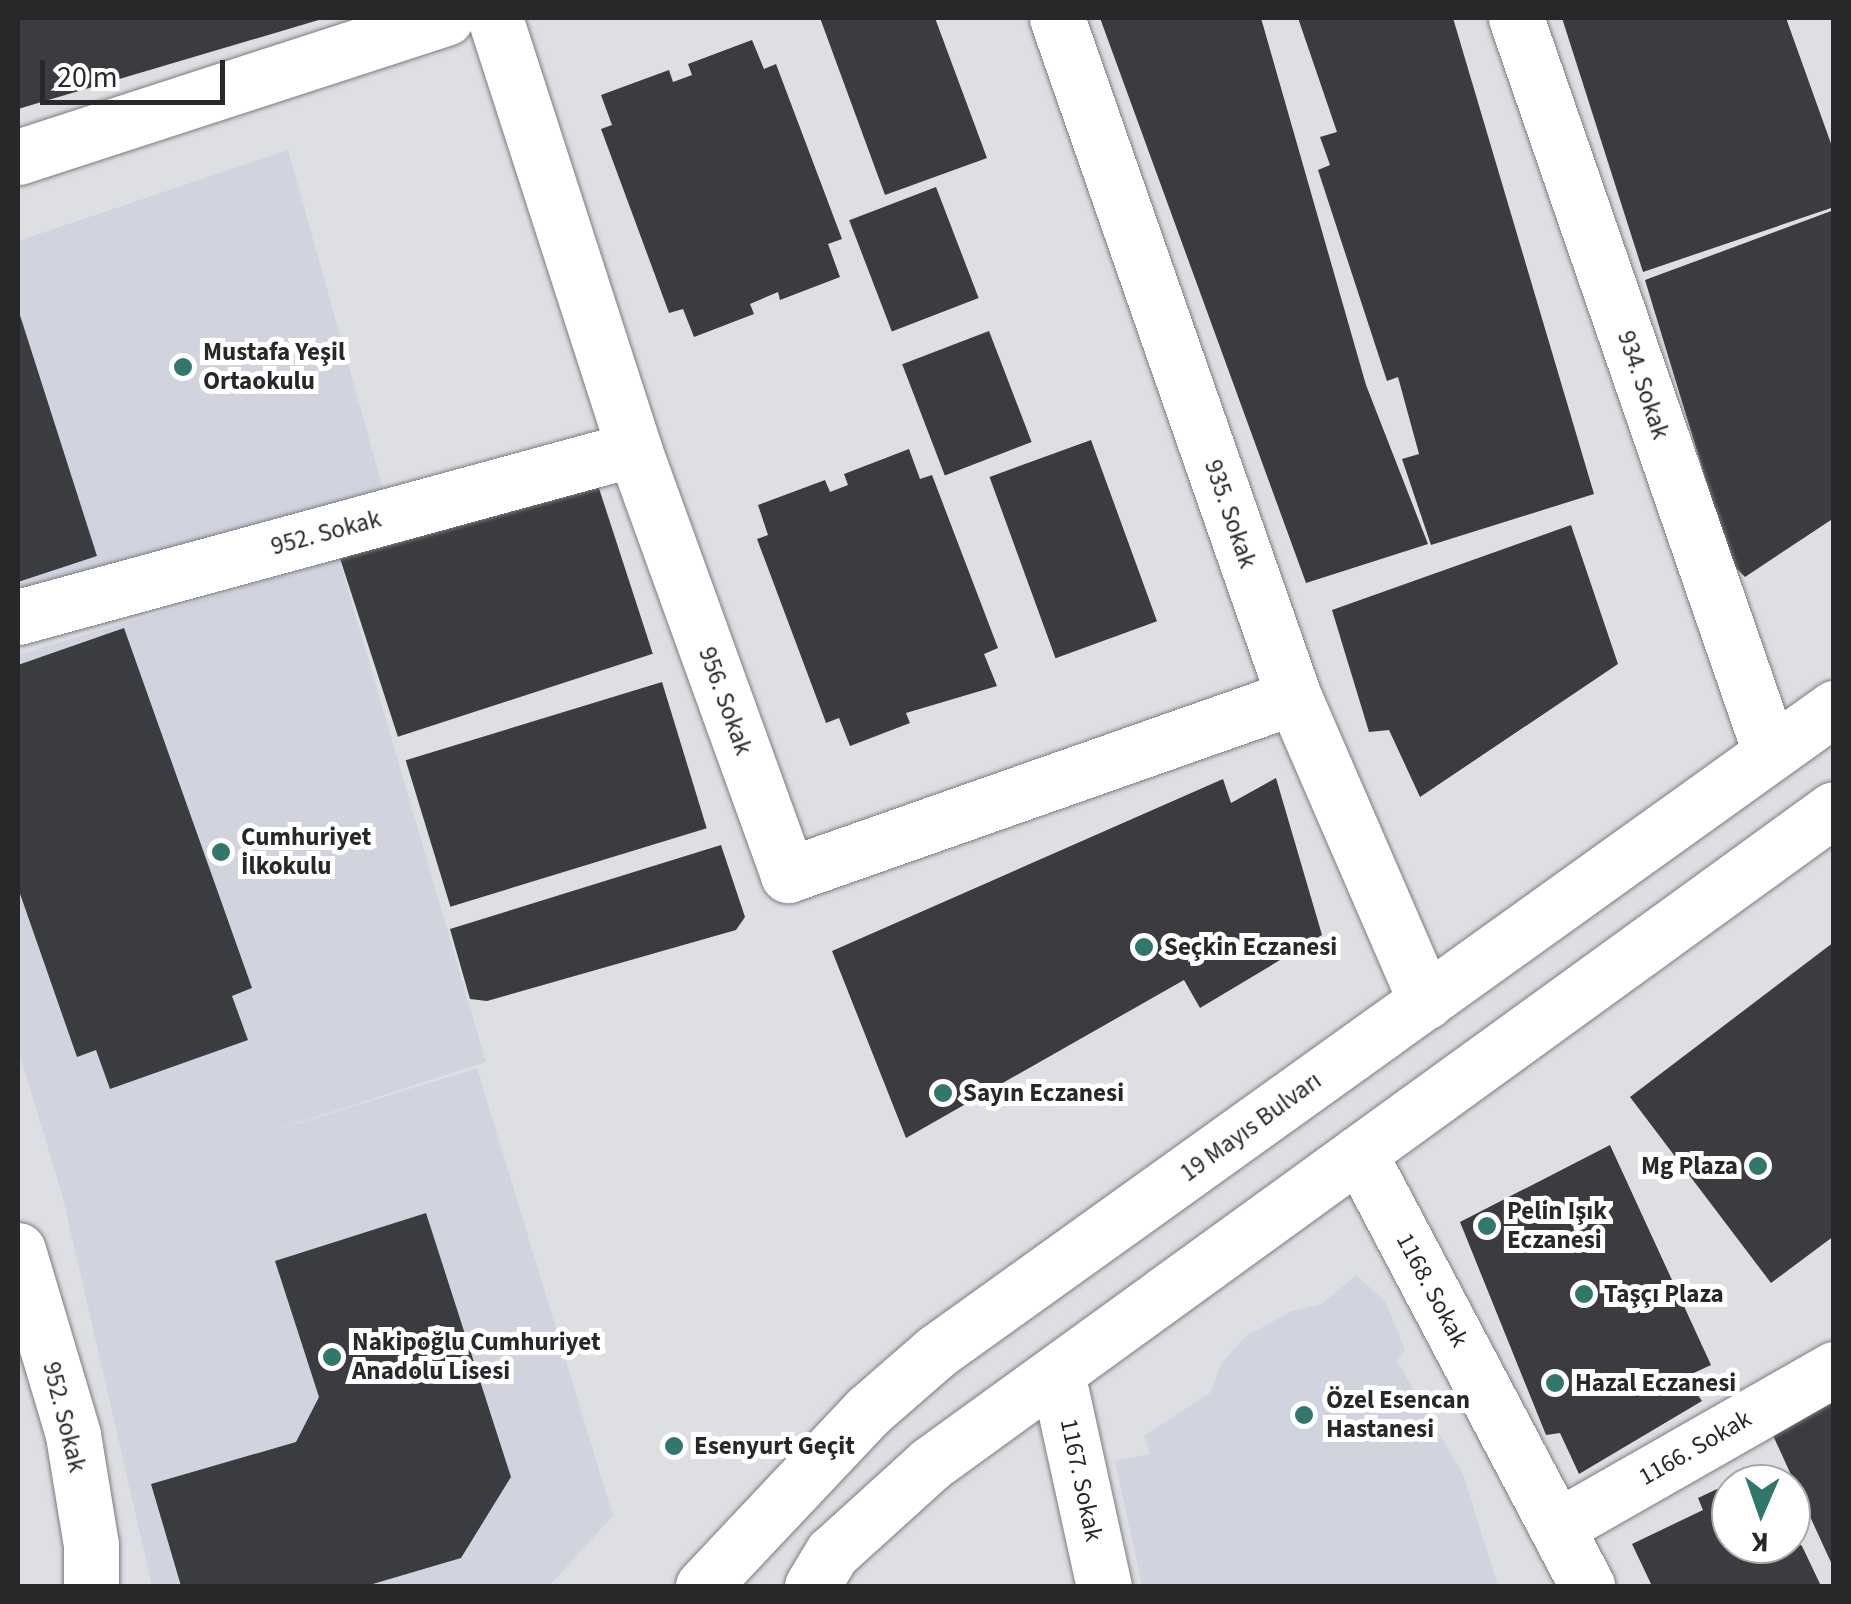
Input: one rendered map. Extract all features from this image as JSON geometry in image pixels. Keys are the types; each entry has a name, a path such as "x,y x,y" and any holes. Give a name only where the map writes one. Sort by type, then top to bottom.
{"street":[{"path":"18,156 446,18"},
{"name":"956. Sokak","path":"495,18 634,449 788,875 1294,697"},
{"name":"935. Sokak","path":"1057,18 1294,697 1426,1002"},
{"name":"934. Sokak","path":"1516,18 1770,752"},
{"name":"952. Sokak","path":"18,618 634,449"},
{"name":"19 Mayıs Bulvarı","path":"704,1586 868,1411 938,1351 1834,708"},
{"path":"812,1586 832,1553 930,1464 1834,809"},
{"name":"1168. Sokak","path":"1359,1153 1586,1586"},
{"name":"952. Sokak","path":"18,1250 73,1435 91,1546 90,1586"},
{"name":"1166. Sokak","path":"1558,1527 1834,1369"},
{"name":"1167. Sokak","path":"1057,1373 1104,1586"}],"shaded area":[{"name":"Mustafa Yeşil Ortaokulu","path":"288,150 384,492 18,594 18,241"},
{"path":"339,559 486,1062 242,1141 477,1068 613,1516 549,1586 152,1586 63,1198 18,1049 18,655"},
{"name":"Özel Esencan Hastanesi","path":"1356,1275 1386,1302 1405,1350 1397,1361 1463,1474 1498,1586 1142,1586 1115,1461 1150,1454 1144,1436 1210,1393 1221,1364 1246,1336 1292,1311 1322,1304"}],"building":[{"path":"18,18 322,18 322,19 18,109"},
{"path":"820,18 935,18 987,158 885,195"},
{"path":"1100,18 1261,18 1366,385 1428,544 1306,583"},
{"path":"1298,18 1453,18 1594,494 1431,545 1402,459 1419,454 1398,377 1387,381 1318,170 1330,165 1320,137 1337,132"},
{"path":"1562,18 1786,18 1834,152 1834,207 1643,272"},
{"path":"752,40 764,69 776,64 842,239 828,244 840,277 780,300 778,292 750,304 754,314 694,337 683,309 669,313 601,129 612,125 601,95 669,70 673,82 692,75 688,64"},
{"path":"936,187 979,298 892,331 849,220"},
{"path":"1834,210 1834,518 1745,577 1731,563 1645,280"},
{"path":"18,309 97,556 18,582"},
{"path":"989,331 1032,442 945,475 902,364"},
{"path":"1091,440 1157,621 1056,658 990,477"},
{"path":"909,449 920,479 932,475 998,648 984,654 997,686 906,713 910,723 850,746 839,718 826,723 757,539 768,535 758,505 825,480 830,492 848,485 844,474"},
{"path":"595,476 653,654 398,737 340,559"},
{"path":"1571,525 1618,664 1420,797 1389,730 1369,732 1332,610"},
{"path":"124,628 252,988 232,996 248,1040 110,1089 96,1050 77,1057 18,888 18,665"},
{"path":"662,682 707,828 450,907 406,760"},
{"path":"1276,778 1322,935 1200,1008 1184,980 906,1138 832,951 1223,779 1231,803"},
{"path":"721,845 745,917 736,930 487,1001 470,999 450,929"},
{"name":"Mg Plaza","path":"1834,942 1834,1236 1771,1283 1630,1097"},
{"name":"Taşçı Plaza","path":"1610,1145 1711,1365 1685,1377 1702,1401 1579,1474 1560,1433 1546,1435 1460,1222"},
{"path":"426,1213 511,1477 461,1558 366,1586 181,1586 151,1484 296,1442 319,1397 275,1261"},
{"path":"1834,1399 1834,1569 1811,1519 1811,1464 1786,1464 1771,1431"},
{"path":"1711,1492 1711,1564 1811,1564 1821,1586 1652,1586 1632,1544 1703,1510 1698,1498"}],"place":[{"name":"Mustafa Yeşil Ortaokulu","path":"183,367"},
{"name":"Cumhuriyet İlkokulu","path":"221,852"},
{"name":"Seçkin Eczanesi","path":"1144,947"},
{"name":"Sayın Eczanesi","path":"943,1093"},
{"name":"Mg Plaza","path":"1758,1166"},
{"name":"Pelin Işık Eczanesi","path":"1487,1226"},
{"name":"Taşçı Plaza","path":"1584,1294"},
{"name":"Nakipoğlu Cumhuriyet Anadolu Lisesi","path":"332,1357"},
{"name":"Hazal Eczanesi","path":"1555,1383"},
{"name":"Özel Esencan Hastanesi","path":"1304,1415"},
{"name":"Esenyurt Geçit","path":"674,1446"}]}
